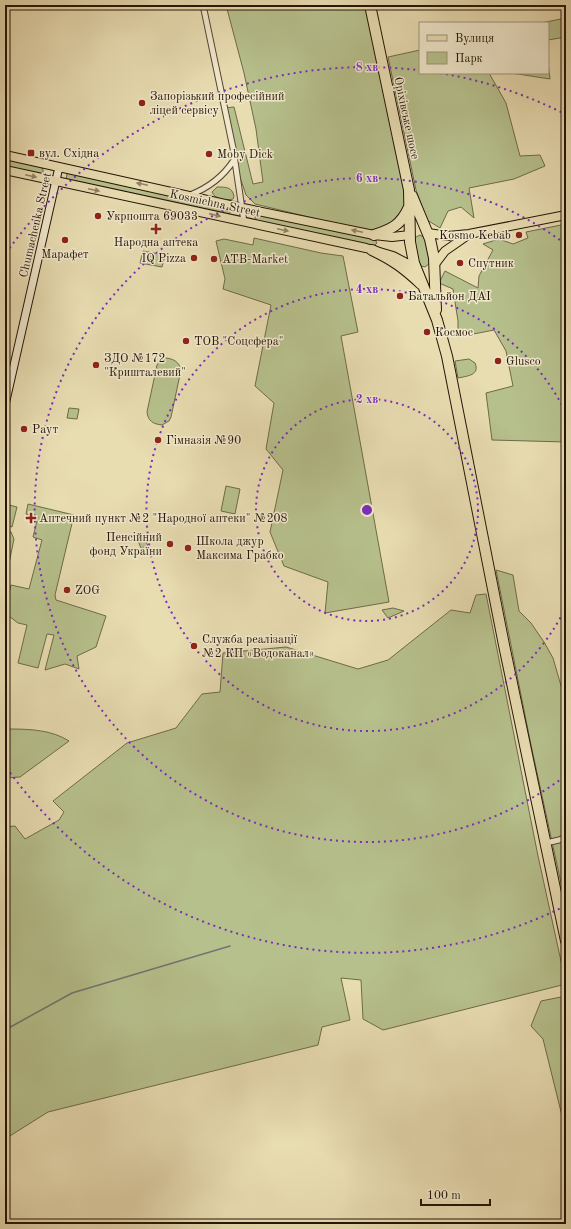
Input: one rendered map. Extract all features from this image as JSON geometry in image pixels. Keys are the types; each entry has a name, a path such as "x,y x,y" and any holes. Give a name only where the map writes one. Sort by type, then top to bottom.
{"highway":[{"name":"Оріхівське шосе","path":"370,5 409,190"},
{"path":"409,190 410,235 413,256 447,356 504,645 566,941"},
{"path":"409,190 430,239 435,264 436,320"},
{"path":"374,235 389,230 398,224 406,215 410,205"},
{"path":"410,235 418,232 428,233"},
{"path":"372,250 392,259 406,269 424,287"},
{"path":"416,268 426,270 430,269 435,264"}],"main road":[{"name":"Kosmichna Street","path":"5,155 243,208 374,235 410,235"},
{"name":"Kosmichna Street","path":"5,170 372,250 393,256 416,268"},
{"path":"428,233 448,236 469,234 566,215"},
{"path":"435,264 445,251 469,234"}],"street":[{"path":"204,5 233,148 244,222"},
{"path":"190,195 206,188 218,179 234,160"},
{"name":"Chumachenka Street","path":"5,405 59,167"},
{"path":"546,844 566,837"}],"green space":[{"path":"226,5 370,5 407,202 397,223 371,232 255,204 246,195 236,165 225,108 234,107 253,184 263,182 256,129 244,73"},
{"path":"566,18 566,37 549,40 549,22 546,22"},
{"path":"419,50 419,74 490,74 506,103 520,156 540,155 545,166 514,179 469,188 474,218 461,207 448,211 440,228 427,220 416,190 388,57"},
{"path":"549,71 550,79 518,74 549,74"},
{"path":"5,159 40,167 43,169 43,172 42,174 5,168"},
{"path":"70,173 230,208 231,211 226,215 66,179 67,174"},
{"path":"217,187 226,187 230,189 234,196 233,199 224,200 215,196 212,192"},
{"path":"256,214 371,238 375,239 377,243 374,246 370,246 257,221 255,217"},
{"path":"566,224 566,442 492,440 486,393 513,386 506,351 494,330 458,337 458,321 453,289 439,283 445,271 478,288 479,276 493,250 483,244 499,239 513,244 528,238 526,232"},
{"path":"420,235 425,238 430,260 430,263 425,267 418,265 414,238"},
{"path":"254,238 321,253 343,256 358,332 341,336 389,602 325,613 328,582 284,566 270,532 283,470 266,449 274,403 255,386 271,305 223,289 225,279 216,241 224,239 253,245"},
{"path":"143,251 165,255 162,267 140,263"},
{"path":"166,358 176,361 181,370 171,417 169,421 162,425 152,422 148,418 147,412 157,365 162,359"},
{"path":"469,359 475,363 476,370 472,374 458,378 455,361"},
{"path":"69,408 79,409 77,419 67,418"},
{"path":"226,486 240,489 235,514 221,511"},
{"path":"5,504 17,507 12,527 5,525"},
{"path":"28,504 74,515 55,595 56,600 106,616 96,647 77,656 79,669 65,664 45,670 54,635 47,634 38,668 18,663 27,625 18,623 5,613 5,611 11,585 29,589 42,540 33,537 38,517 26,514"},
{"path":"5,530 11,532 14,539 5,583"},
{"path":"142,533 148,546 141,548 136,536"},
{"path":"496,570 513,575 519,611 531,623 553,658 566,703 566,906 531,745"},
{"path":"486,594 538,856 566,984 383,1030 363,1019 361,980 341,978 350,1020 322,1027 318,1045 48,1112 5,1139 5,827 15,826 25,839 59,820 64,812 53,801 127,743 176,728 202,694 220,692 223,653 286,647 358,669 388,660 451,610 470,613 476,595"},
{"path":"393,608 404,611 388,618 382,610"},
{"path":"10,729 48,732 69,741 20,777 5,778 5,745"},
{"path":"566,996 566,1132 543,1039 531,1026 541,1001"}],"waterway":[{"path":"5,1030 72,993 230,946"}],"place":[{"name":"Запорізький професійний ліцей сервісу","path":"142,103"},
{"name":"вул. Східна","path":"31,153"},
{"name":"Moby Dick","path":"209,154"},
{"name":"Укрпошта 69033","path":"98,216"},
{"name":"Народна аптека","path":"156,229"},
{"name":"Kosmo Kebab","path":"519,235"},
{"name":"Марафет","path":"65,240"},
{"name":"IQ Pizza","path":"194,258"},
{"name":"ATB-Market","path":"214,259"},
{"name":"Спутник","path":"460,263"},
{"name":"Батальйон ДАI","path":"400,296"},
{"name":"Космос","path":"427,332"},
{"name":"ТОВ \"Соцсфера\"","path":"186,341"},
{"name":"Glusco","path":"498,361"},
{"name":"ЗДО №172 \"Кришталевий\"","path":"96,365"},
{"name":"Раут","path":"24,429"},
{"name":"Гімназія №90","path":"158,440"},
{"name":"Аптечний пункт №2 \"Народної аптеки\" №208","path":"31,518"},
{"name":"Пенсійний фонд України","path":"170,544"},
{"name":"Школа джур Максима Грабко","path":"188,548"},
{"name":"ZOG","path":"67,590"},
{"name":"Служба реалізації №2 КП «Водоканал»","path":"194,646"}]}
